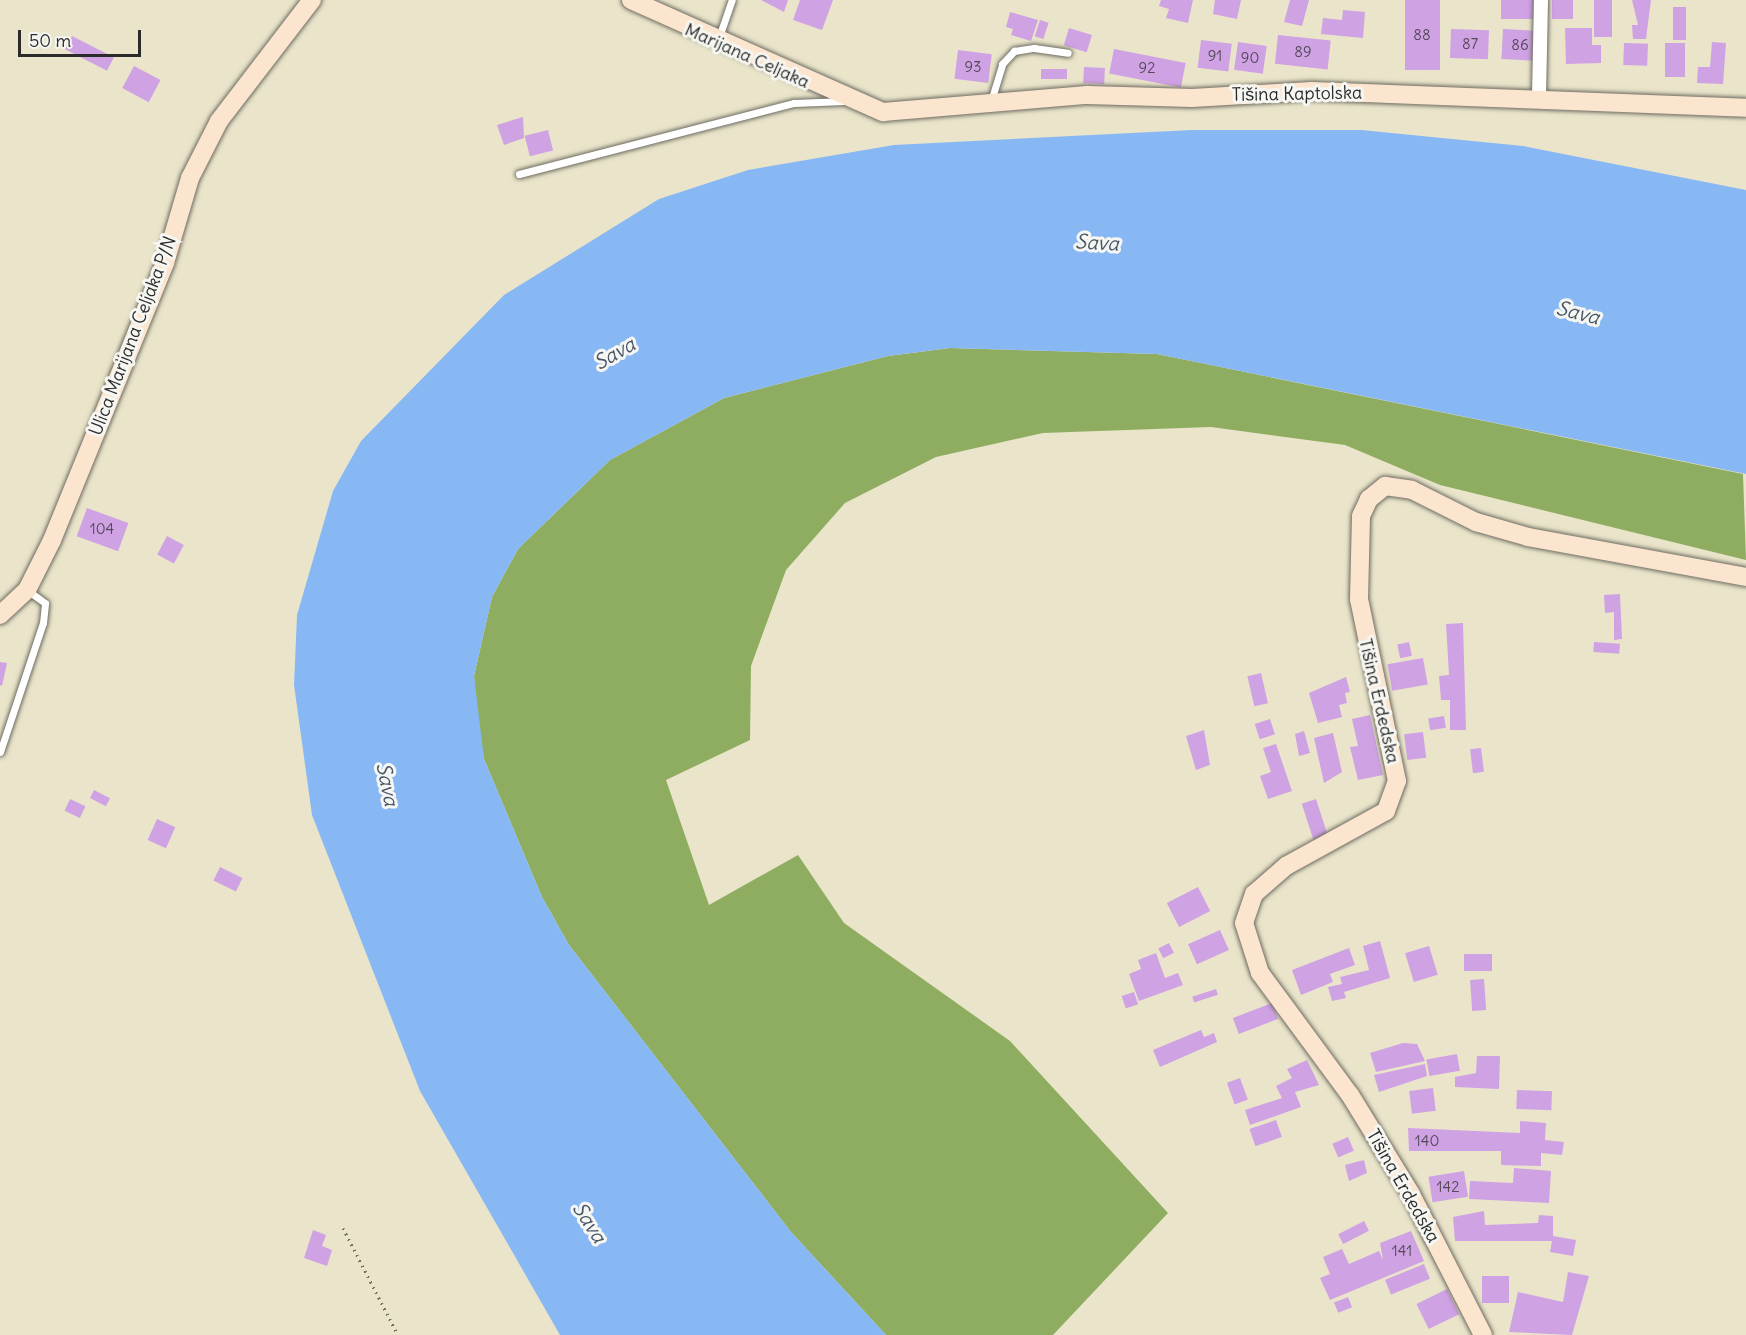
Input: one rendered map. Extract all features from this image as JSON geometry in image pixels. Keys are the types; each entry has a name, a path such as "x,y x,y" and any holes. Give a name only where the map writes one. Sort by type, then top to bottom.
{"main road":[{"name":"Ulica Marijana Celjaka P/N","path":"0,615 27,590 165,263 190,178 219,121 312,0"},
{"name":"Marijana Celjaka","path":"638,5 849,101"},
{"name":"Tišina Kaptolska","path":"849,101 883,112 1088,95 1192,98 1312,91 1539,96 1746,108"},
{"name":"Tišina Erdedska","path":"1483,1335 1405,1184 1350,1095 1260,973 1244,923 1254,894 1286,866 1386,811 1398,781 1359,599 1361,516 1369,499 1385,486 1412,490 1476,522 1528,537 1746,577"}],"street":[{"path":"1539,96 1541,0"}],"lane":[{"path":"717,42 732,0"},
{"path":"991,103 1002,64 1014,51 1034,48 1068,53"},
{"path":"519,174 794,103 849,101"},
{"path":"0,752 43,623 45,603 27,590"}],"path":[{"path":"343,1228 398,1335"}],"green space":[{"path":"950,348 1157,354 1743,474 1746,560 1440,485 1345,445 1211,427 1043,433 936,457 845,503 786,570 751,666 750,740 666,780 709,905 798,855 844,923 1010,1041 1168,1213 1053,1335 886,1335 791,1232 569,945 542,897 484,759 478,722 474,676 492,597 518,549 610,460 724,398 888,356"}],"water":[{"name":"Sava","path":"1192,130 1361,130 1523,146 1746,190 1746,474 1157,354 950,348 888,356 724,398 610,460 518,549 492,597 474,676 484,759 542,897 569,945 791,1232 886,1335 560,1335 420,1091 312,815 294,685 297,615 333,491 361,441 504,295 659,199 748,170 894,145"}],"building":[{"path":"761,0 788,0 784,12"},
{"path":"800,0 833,0 822,30 793,20"},
{"path":"1161,0 1193,0 1188,23 1166,18 1169,9 1159,6"},
{"path":"1215,0 1241,0 1237,19 1213,14"},
{"path":"1290,0 1309,0 1302,26 1284,22"},
{"path":"1405,0 1440,0 1440,70 1405,70"},
{"path":"1501,0 1533,0 1533,19 1501,19"},
{"path":"1552,0 1573,0 1573,19 1552,19"},
{"path":"1594,0 1612,0 1612,37 1594,37"},
{"path":"1632,0 1651,0 1646,39 1633,39 1632,25 1638,25"},
{"path":"1673,7 1686,7 1686,40 1673,40"},
{"path":"1343,10 1365,12 1363,38 1321,34 1323,18 1342,20"},
{"path":"1010,12 1038,20 1031,41 1011,35 1013,29 1006,27"},
{"path":"1040,20 1049,23 1043,39 1035,36"},
{"path":"1069,28 1092,35 1087,52 1064,45"},
{"path":"1565,28 1592,28 1592,45 1601,45 1601,63 1566,64"},
{"path":"1451,29 1489,30 1488,59 1450,58"},
{"path":"1503,29 1539,31 1537,61 1501,59"},
{"path":"1278,35 1331,41 1328,69 1275,64"},
{"path":"72,36 114,57 107,71 65,49"},
{"path":"1201,40 1232,44 1228,72 1198,68"},
{"path":"1238,42 1267,46 1263,74 1234,70"},
{"path":"1712,42 1726,43 1723,84 1697,83 1698,67 1710,67"},
{"path":"1624,43 1648,44 1647,66 1623,65"},
{"path":"1665,43 1685,43 1685,77 1665,77"},
{"path":"1114,49 1186,63 1181,87 1109,74"},
{"path":"958,50 992,54 988,83 954,79"},
{"path":"134,66 160,80 149,102 122,88"},
{"path":"1084,67 1105,68 1104,84 1083,83"},
{"path":"1041,69 1067,69 1067,79 1041,79"},
{"path":"523,117 524,138 504,145 497,125"},
{"path":"548,130 553,150 530,156 525,136"},
{"path":"87,508 128,523 118,551 77,536"},
{"path":"167,536 184,545 174,563 157,555"},
{"path":"1620,594 1622,639 1614,640 1614,612 1605,613 1604,595"},
{"path":"1463,623 1466,730 1450,730 1450,700 1441,700 1439,676 1449,675 1446,624"},
{"path":"1409,642 1412,656 1400,658 1397,644"},
{"path":"1594,642 1620,644 1619,654 1593,652"},
{"path":"1423,658 1428,685 1392,691 1388,664"},
{"path":"0,662 7,663 2,686 0,685"},
{"path":"1261,673 1268,703 1254,706 1247,676"},
{"path":"1346,677 1350,692 1345,693 1347,703 1339,705 1342,717 1318,723 1309,693"},
{"path":"1370,715 1383,775 1358,780 1350,747 1358,746 1352,719"},
{"path":"1444,716 1446,728 1430,730 1428,719"},
{"path":"1270,719 1275,734 1260,739 1255,724"},
{"path":"1204,730 1210,765 1196,770 1186,736"},
{"path":"1304,731 1310,753 1299,756 1295,734"},
{"path":"1423,732 1426,758 1407,760 1404,734"},
{"path":"1333,733 1342,772 1324,783 1314,738"},
{"path":"1276,744 1292,791 1268,799 1260,776 1271,772 1263,748"},
{"path":"1481,748 1484,772 1473,773 1470,749"},
{"path":"94,790 110,798 106,806 90,798"},
{"path":"70,799 85,806 80,818 65,811"},
{"path":"1316,799 1328,835 1313,840 1302,804"},
{"path":"157,819 175,827 166,848 148,840"},
{"path":"220,867 242,878 236,891 213,880"},
{"path":"1198,887 1210,911 1179,927 1167,903"},
{"path":"1220,930 1229,950 1197,964 1188,944"},
{"path":"1380,941 1390,978 1344,992 1346,998 1332,1001 1328,987 1342,984 1340,977 1369,970 1363,946"},
{"path":"1169,943 1174,953 1163,958 1158,948"},
{"path":"1429,946 1438,975 1414,982 1405,953"},
{"path":"1349,948 1355,965 1330,974 1333,982 1301,995 1292,970"},
{"path":"1156,953 1165,978 1178,973 1183,985 1139,1001 1129,974 1141,969 1138,960"},
{"path":"1464,954 1492,954 1492,971 1464,971"},
{"path":"1484,979 1486,1010 1472,1011 1470,980"},
{"path":"1216,989 1218,995 1194,1002 1192,997"},
{"path":"1134,992 1138,1004 1126,1008 1122,996"},
{"path":"1272,1003 1278,1019 1239,1034 1233,1018"},
{"path":"1201,1030 1204,1037 1214,1033 1217,1042 1160,1067 1153,1050"},
{"path":"1403,1043 1417,1044 1425,1061 1376,1072 1370,1053"},
{"path":"1457,1054 1460,1071 1429,1076 1426,1059"},
{"path":"1477,1056 1500,1056 1499,1089 1455,1087 1455,1077 1476,1073"},
{"path":"1307,1060 1319,1085 1295,1092 1301,1107 1250,1125 1245,1110 1282,1098 1276,1086 1292,1078 1287,1069"},
{"path":"1425,1064 1427,1076 1379,1092 1374,1075"},
{"path":"1240,1078 1248,1100 1235,1104 1227,1083"},
{"path":"1433,1088 1436,1111 1412,1114 1409,1091"},
{"path":"1517,1090 1552,1091 1551,1110 1516,1109"},
{"path":"1276,1120 1282,1137 1255,1146 1250,1129"},
{"path":"1520,1121 1546,1123 1545,1140 1564,1142 1562,1155 1541,1153 1541,1166 1501,1165 1501,1151 1409,1151 1408,1128 1520,1133"},
{"path":"1348,1137 1354,1151 1338,1157 1332,1144"},
{"path":"1364,1160 1367,1173 1349,1181 1345,1165"},
{"path":"1514,1168 1551,1171 1549,1203 1469,1199 1470,1181 1513,1183"},
{"path":"1464,1171 1468,1197 1433,1202 1428,1177"},
{"path":"1484,1211 1485,1225 1538,1223 1539,1215 1553,1216 1553,1236 1576,1240 1573,1256 1550,1252 1552,1241 1455,1241 1453,1217"},
{"path":"1364,1221 1369,1231 1343,1244 1338,1234"},
{"path":"313,1230 326,1235 322,1246 332,1250 327,1266 304,1258"},
{"path":"1411,1231 1424,1261 1330,1300 1320,1278 1330,1274 1323,1257 1342,1249 1349,1264 1379,1251 1383,1260 1380,1243"},
{"path":"1424,1264 1430,1279 1391,1295 1385,1280"},
{"path":"1568,1272 1589,1276 1572,1335 1509,1332 1518,1292 1563,1302"},
{"path":"1482,1276 1509,1276 1509,1303 1482,1303"},
{"path":"1447,1289 1459,1314 1429,1329 1416,1304"},
{"path":"1348,1297 1352,1307 1338,1313 1334,1303"}]}
